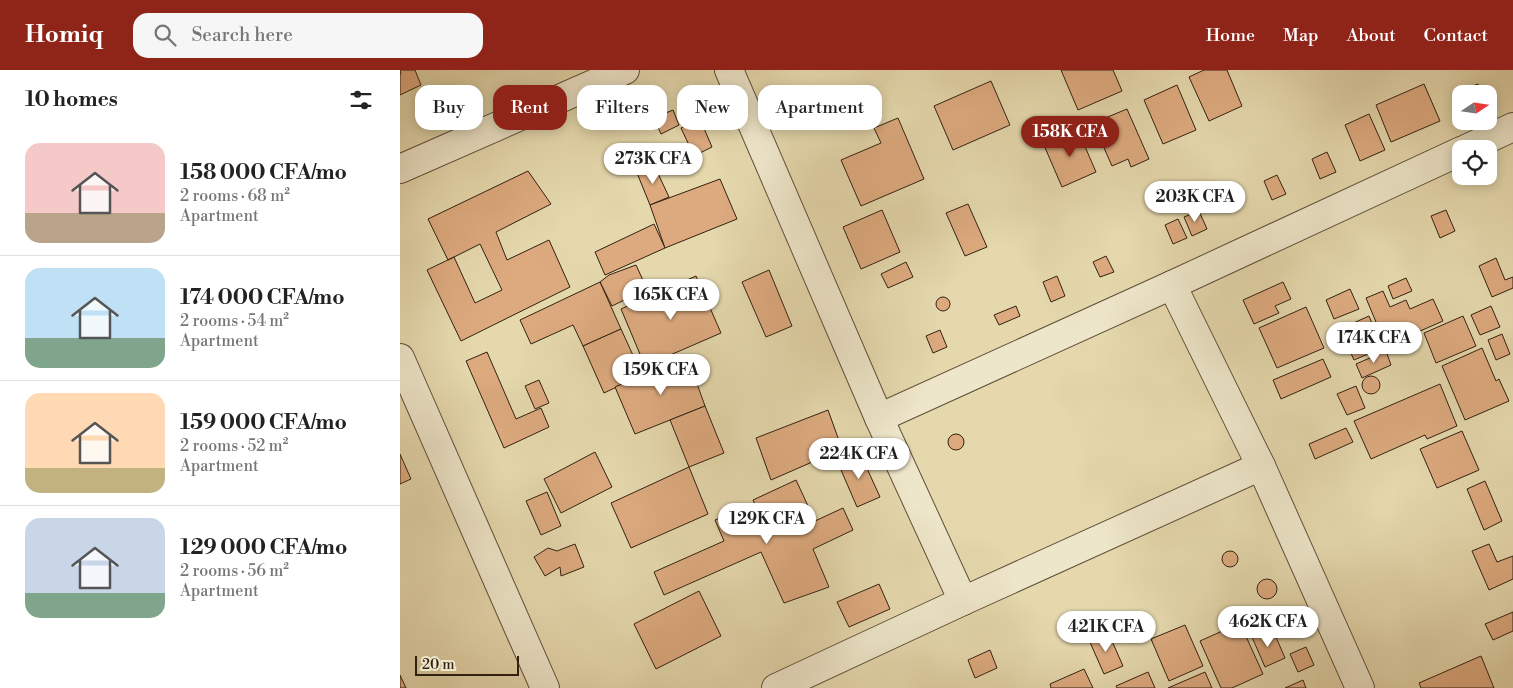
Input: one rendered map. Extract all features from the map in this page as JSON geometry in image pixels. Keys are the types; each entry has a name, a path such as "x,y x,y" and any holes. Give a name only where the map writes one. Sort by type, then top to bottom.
{"street":[{"path":"400,169 625,70"},
{"path":"729,70 880,418 963,601"},
{"path":"1485,140 1513,127"},
{"path":"880,418 1452,155"},
{"path":"1172,285 1261,466 1360,688"},
{"path":"400,358 545,688"},
{"path":"776,688 1261,466"}],"building":[{"path":"400,70 415,70 421,85 415,85 415,88 400,95"},
{"path":"1061,70 1113,70 1122,91 1078,110"},
{"path":"1204,70 1227,70 1242,106 1209,121 1189,77"},
{"path":"991,81 1010,125 953,150 934,106"},
{"path":"1424,84 1440,121 1391,142 1376,105"},
{"path":"1177,85 1196,130 1163,144 1144,100"},
{"path":"1127,109 1149,159 1131,167 1128,159 1112,166 1093,123"},
{"path":"673,110 677,126 661,134 659,130 667,130 667,113"},
{"path":"1369,114 1385,150 1360,161 1345,125"},
{"path":"898,118 924,179 861,206 841,160 881,143 875,130 882,130 882,125"},
{"path":"1077,128 1096,172 1062,187 1043,143"},
{"path":"682,130 705,130 712,147 694,156"},
{"path":"1327,152 1336,172 1320,179 1312,159"},
{"path":"654,165 669,197 650,205 637,173"},
{"path":"528,171 551,204 496,232 507,260 549,240 570,287 461,341 427,270 448,260 428,219","holes":["480,244 502,290 475,303 454,257"]},
{"path":"1277,175 1286,194 1272,200 1264,181"},
{"path":"720,179 737,219 665,248 650,205"},
{"path":"968,204 987,247 965,256 946,213"},
{"path":"882,210 900,252 861,269 843,227"},
{"path":"1446,210 1455,231 1440,238 1431,216"},
{"path":"1199,211 1207,229 1192,236 1184,217"},
{"path":"1178,219 1187,238 1173,244 1165,225"},
{"path":"654,224 665,248 605,275 595,252"},
{"path":"1106,256 1114,272 1100,277 1093,262"},
{"path":"1496,258 1505,280 1513,277 1513,288 1492,297 1479,266"},
{"path":"906,262 913,277 888,288 881,274"},
{"path":"636,265 647,289 612,306 600,282 609,275"},
{"path":"769,270 792,326 766,337 742,282"},
{"path":"696,276 721,333 645,366 621,309"},
{"path":"1057,276 1065,296 1051,302 1043,282"},
{"path":"1406,278 1412,291 1393,299 1388,286"},
{"path":"600,282 621,329 583,346 573,325 531,344 520,320"},
{"path":"1283,282 1291,299 1275,306 1279,313 1254,324 1243,300"},
{"path":"1350,289 1359,309 1334,319 1326,300"},
{"path":"1383,291 1390,307 1406,300 1410,309 1433,299 1443,321 1386,346 1366,298"},
{"path":"943,297 948,299 950,304 948,309 943,311 938,309 936,304 938,299"},
{"path":"1016,306 1020,316 999,325 994,315"},
{"path":"1491,306 1500,327 1480,335 1471,315"},
{"path":"1306,307 1324,348 1277,368 1259,328"},
{"path":"1369,316 1382,348 1354,360 1340,329"},
{"path":"1463,316 1476,346 1436,363 1424,333"},
{"path":"621,329 642,375 604,393 583,346"},
{"path":"940,330 947,347 933,353 926,336"},
{"path":"1502,334 1510,354 1496,360 1488,340"},
{"path":"1482,348 1496,381 1499,379 1509,401 1465,420 1442,366"},
{"path":"1386,351 1391,365 1362,378 1356,364"},
{"path":"487,352 516,419 541,408 549,427 504,448 466,361"},
{"path":"687,356 705,406 635,434 615,387"},
{"path":"1323,359 1331,377 1281,399 1273,380"},
{"path":"1371,376 1377,379 1380,385 1377,391 1371,394 1365,391 1362,385 1365,379"},
{"path":"539,380 549,403 535,409 525,386"},
{"path":"1440,384 1457,426 1427,439 1425,435 1371,459 1354,421"},
{"path":"1356,386 1365,408 1347,415 1337,394"},
{"path":"705,406 724,453 689,467 670,420"},
{"path":"828,410 842,449 771,480 756,438"},
{"path":"1346,428 1353,442 1315,459 1309,444"},
{"path":"1462,431 1479,470 1437,488 1420,449"},
{"path":"953,434 959,434 964,439 962,448 953,450 948,445 948,439"},
{"path":"595,452 612,487 561,513 544,479"},
{"path":"860,453 880,497 857,507 838,463"},
{"path":"400,454 411,479 400,484"},
{"path":"689,467 708,514 631,548 611,503"},
{"path":"796,480 815,521 843,508 853,530 813,549 829,587 784,603 761,552 664,595 654,572 724,541 715,520 747,506 754,522 762,519 753,500"},
{"path":"1485,481 1502,521 1484,530 1467,489"},
{"path":"547,492 561,526 541,535 526,501"},
{"path":"575,544 584,567 561,576 560,567 545,576 534,557 548,548 557,551"},
{"path":"1489,544 1497,562 1513,556 1513,579 1489,590 1472,551"},
{"path":"1227,551 1233,551 1238,556 1236,565 1227,567 1222,562 1222,556"},
{"path":"1267,579 1274,582 1277,589 1274,596 1267,599 1260,596 1257,589 1260,582"},
{"path":"879,584 890,609 849,627 837,602"},
{"path":"699,591 721,636 656,669 634,624"},
{"path":"1513,612 1513,631 1493,640 1485,624"},
{"path":"1240,623 1263,674 1232,688 1221,688 1200,641"},
{"path":"1185,625 1203,666 1169,681 1151,639"},
{"path":"1272,628 1285,658 1265,667 1252,637"},
{"path":"1108,632 1123,666 1104,674 1089,640"},
{"path":"1306,647 1314,665 1298,672 1290,654"},
{"path":"990,650 997,668 975,678 968,660"},
{"path":"1481,656 1494,688 1421,688 1419,683"},
{"path":"1084,669 1093,688 1051,688 1050,684"},
{"path":"1148,672 1155,688 1117,688 1116,686"},
{"path":"1205,672 1212,688 1168,688"},
{"path":"400,675 406,688 400,688"},
{"path":"1303,680 1306,688 1285,688"}]}
